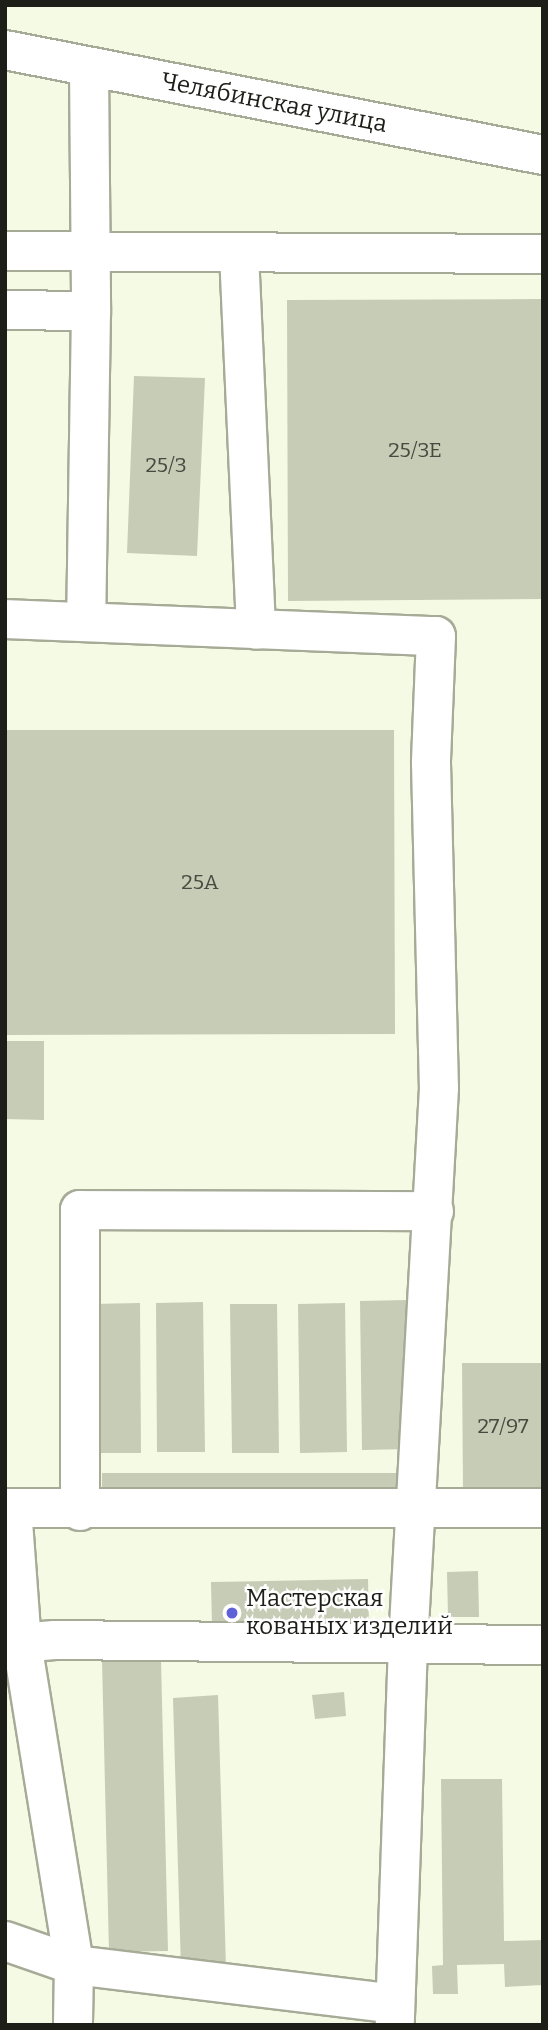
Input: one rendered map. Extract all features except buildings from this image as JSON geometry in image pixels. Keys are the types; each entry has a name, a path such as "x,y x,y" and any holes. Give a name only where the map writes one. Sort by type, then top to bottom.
{"lane":[{"name":"Челябинская улица","path":"5,50 543,155"},
{"path":"86,621 92,311 89,67"},
{"path":"5,251 543,254"},
{"path":"239,253 256,630"},
{"path":"5,310 92,311"},
{"path":"5,618 436,636 431,763 439,1088 418,1508 408,1644 395,2014 74,1965 5,1941"},
{"path":"80,1511 80,1210 434,1211"},
{"path":"73,2025 74,1965 13,1644 8,1508 80,1511 543,1508"},
{"path":"13,1644 543,1645"}],"place":[{"name":"Мастерская кованых изделий","path":"232,1613"}]}
